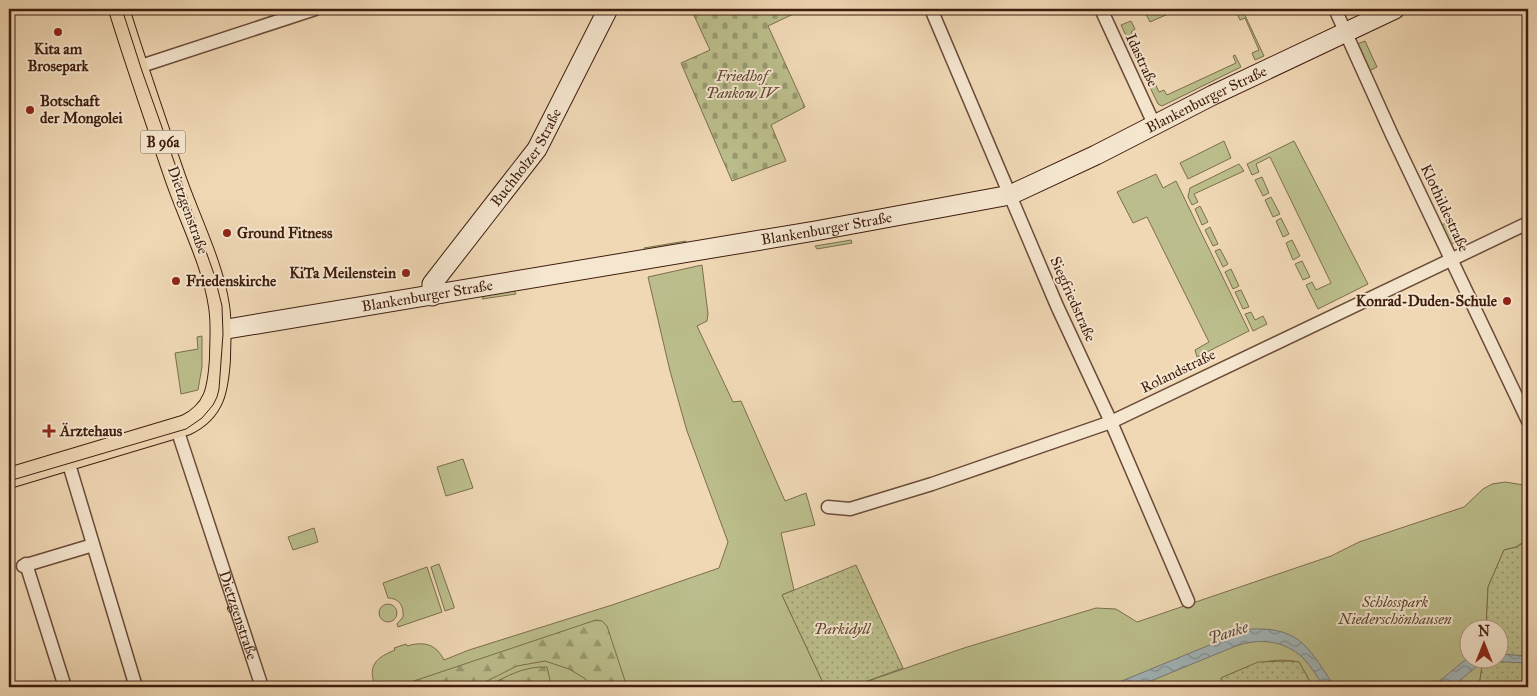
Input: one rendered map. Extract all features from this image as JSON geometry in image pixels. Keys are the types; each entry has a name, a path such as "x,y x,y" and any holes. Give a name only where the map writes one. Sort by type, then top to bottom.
{"main road":[{"name":"Dietzgenstraße","path":"119,9 176,181 213,278 220,307 221,330 218,387 212,402 201,417 173,430"},
{"name":"Buchholzer Straße","path":"432,296 432,284 537,148 608,9"},
{"name":"Blankenburger Straße","path":"221,330 832,228 1010,195 1395,9"},
{"name":"B 96a","path":"9,478 173,430"}],"street":[{"path":"138,67 315,9"},
{"name":"Siegfriedstraße","path":"931,9 1057,306 1111,422 1188,600"},
{"name":"Idastraße","path":"1101,9 1154,124"},
{"name":"Klothildestraße","path":"1335,9 1392,135 1528,421"},
{"name":"Rolandstraße","path":"828,507 850,509 932,484 1111,422 1440,264 1452,261 1528,223"},
{"name":"Dietzgenstraße","path":"173,430 262,687"},
{"path":"68,460 136,687"},
{"path":"65,687 24,565 93,545"}],"green space":[{"name":"Friedhof Pankow IV","path":"691,9 804,9 768,26 805,107 771,125 786,161 732,181 681,63 710,50"},
{"path":"1158,9 1173,9 1167,11 1168,14 1150,22 1146,14"},
{"path":"1235,9 1242,9 1264,56 1255,60 1252,53 1259,50 1245,18 1240,20"},
{"path":"1131,21 1135,29 1131,32 1137,44 1131,46 1121,25"},
{"path":"1365,41 1377,67 1369,71 1357,44"},
{"path":"1235,55 1241,67 1162,106 1158,104 1137,60 1143,57 1159,92 1164,90 1167,95 1236,63 1233,56"},
{"path":"1224,141 1231,158 1188,179 1180,163"},
{"path":"1294,141 1368,284 1318,309 1306,285 1312,282 1316,290 1331,283 1270,157 1256,164 1259,172 1252,175 1247,164"},
{"path":"1239,164 1244,171 1194,194 1198,202 1192,205 1188,197 1190,188"},
{"path":"1156,174 1163,188 1176,181 1249,331 1197,357 1195,350 1209,342 1147,217 1133,223 1117,192"},
{"path":"1262,177 1269,193 1263,196 1255,180"},
{"path":"1271,197 1280,214 1273,217 1265,200"},
{"path":"1200,206 1208,222 1202,225 1195,209"},
{"path":"1281,218 1289,234 1283,237 1276,221"},
{"path":"1449,222 1458,241 1450,245 1441,225"},
{"path":"1210,227 1218,244 1213,246 1205,230"},
{"path":"851,240 852,243 817,249 815,246"},
{"path":"1292,240 1300,256 1293,260 1286,243"},
{"path":"686,241 685,245 645,250 644,248"},
{"path":"1220,249 1228,264 1223,267 1215,251"},
{"path":"1302,261 1310,277 1303,280 1295,264"},
{"path":"702,265 708,314 707,321 697,326 733,402 741,401 785,501 806,493 815,525 781,533 794,590 782,595 825,687 362,687 374,683 372,671 379,659 395,650 394,648 406,644 407,646 429,645 437,650 444,660 469,650 612,605 719,568 728,542 687,431 670,371 648,277"},
{"path":"1231,269 1239,286 1233,289 1225,272"},
{"path":"514,290 516,294 482,299 485,295"},
{"path":"1241,290 1249,307 1243,309 1235,292"},
{"path":"1251,312 1255,320 1263,316 1267,324 1253,331 1245,314"},
{"path":"202,336 202,367 198,390 181,394 175,353 198,349 197,337"},
{"path":"463,459 473,488 446,496 437,467"},
{"name":"Schlosspark Niederschönhausen","path":"1505,482 1528,484 1528,539 1516,547 1504,550 1488,587 1486,618 1460,618 1460,668 1482,668 1479,687 1313,687 1299,662 1278,660 1259,663 1221,678 1223,686 1219,687 851,687 964,648 1096,608 1116,609 1137,622 1331,556 1359,542 1464,507 1483,489 1492,484"},
{"path":"314,528 318,542 293,550 288,537"},
{"path":"1528,539 1528,687 1479,687 1482,668 1510,668 1510,618 1486,618 1488,587 1504,550 1517,547"},
{"path":"439,564 454,606 454,608 445,611 431,567"},
{"name":"Parkidyll","path":"856,565 903,668 851,687 825,687 782,595"},
{"path":"427,567 442,612 398,627 397,624 403,617 402,606 395,599 388,598 383,583"},
{"path":"388,604 394,607 397,613 394,619 388,622 382,619 379,613 382,607"},
{"path":"596,620 602,621 607,626 627,687 594,687 569,669 545,661 517,666 475,687 396,687"},
{"path":"1258,662 1299,662 1313,687 1219,687 1223,686 1221,678"},
{"path":"547,667 550,680 547,685 541,687 486,687 523,670"}],"water":[{"path":"1252,629 1269,629 1294,637 1311,652 1335,687 1324,687 1303,658 1288,647 1271,642 1254,642 1236,646 1136,687 1107,687 1239,633"},
{"path":"1510,655 1528,656 1528,663 1510,662"},
{"path":"1460,664 1460,668 1475,668 1452,687 1432,687"}],"waterway":[{"path":"9,683 10,687"}],"tram line":[{"path":"9,481 186,429 202,418 213,405 219,389 223,334 222,306 214,274 122,9"}],"place":[{"name":"Kita am Brosepark","path":"58,32"},
{"name":"Botschaft der Mongolei","path":"30,110"},
{"name":"Ground Fitness","path":"227,233"},
{"name":"KiTa Meilenstein","path":"406,273"},
{"name":"Friedenskirche","path":"176,281"},
{"name":"Konrad-Duden-Schule","path":"1507,301"},
{"name":"Ärztehaus","path":"49,431"}],"water label":[{"name":"Panke","path":"1228,632"}]}
